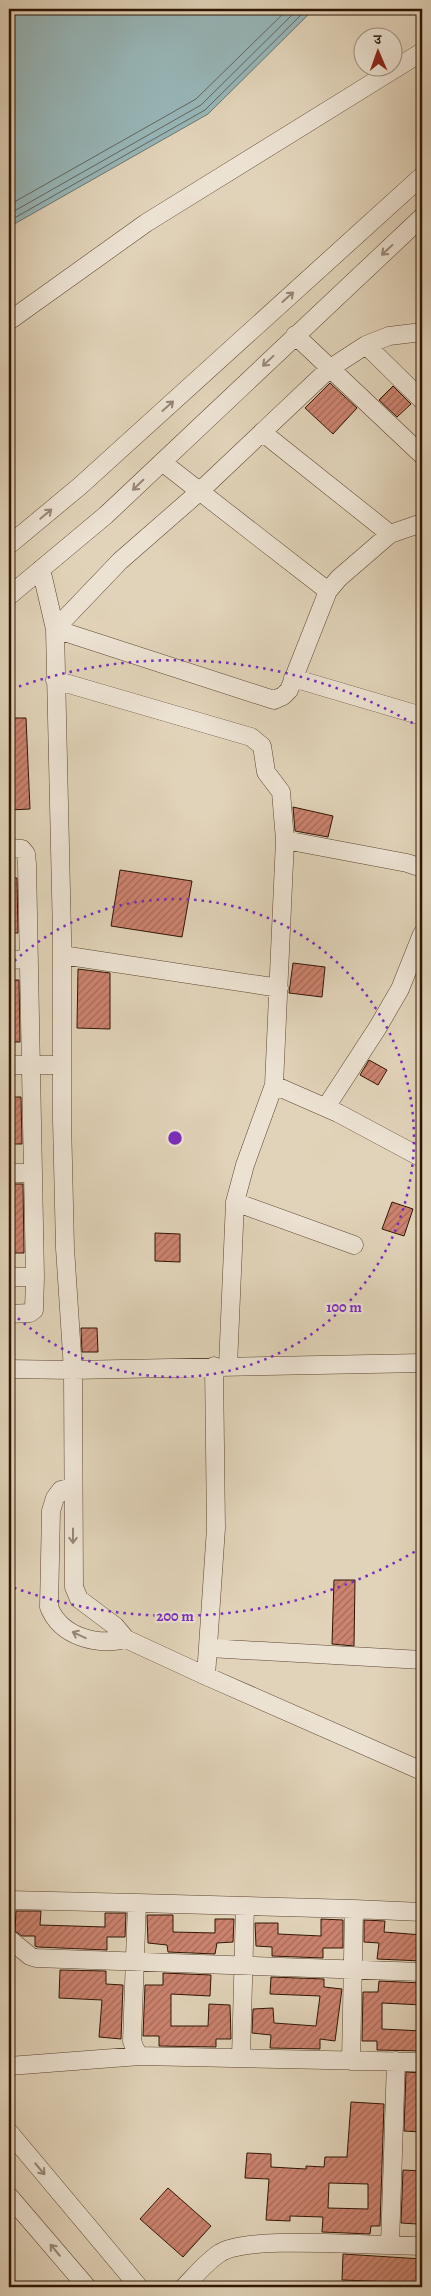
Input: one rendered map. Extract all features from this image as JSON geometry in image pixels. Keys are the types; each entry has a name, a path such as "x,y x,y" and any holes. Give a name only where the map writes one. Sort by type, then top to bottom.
{"street":[{"path":"9,321 146,223 422,52"},
{"path":"9,545 80,486 422,176"},
{"path":"9,596 106,515 422,217"},
{"path":"55,629 120,562 199,492 329,369 366,345 389,336 422,332"},
{"path":"296,336 422,455"},
{"path":"366,345 422,400"},
{"path":"262,432 390,534"},
{"path":"162,462 328,590"},
{"path":"55,629 274,700 284,696 289,690 328,590 339,578 390,534 422,523"},
{"path":"42,569 55,629 66,1248 74,1370 74,1587 79,1599 115,1626 126,1639 422,1771"},
{"path":"293,678 422,716"},
{"path":"55,680 251,737 262,746 266,772 281,792 284,840 274,1085 245,1165 235,1202 221,1366 216,1528 206,1676"},
{"path":"284,840 422,868"},
{"path":"9,848 22,849 26,854 35,1276 34,1310 30,1313 9,1314"},
{"path":"326,1107 378,1027 400,989 422,934"},
{"path":"62,955 279,988"},
{"path":"9,960 29,959"},
{"path":"9,1065 62,1065"},
{"path":"274,1085 326,1107 422,1158"},
{"path":"9,1173 33,1173"},
{"path":"235,1202 354,1245"},
{"path":"9,1276 35,1276"},
{"path":"9,1369 74,1370 422,1363"},
{"path":"73,1487 60,1490 51,1511 49,1607 54,1620 83,1637 96,1642 126,1639"},
{"path":"209,1648 422,1660"},
{"path":"9,1900 422,1912"},
{"path":"136,1903 132,2041 140,2056"},
{"path":"241,2058 244,1906"},
{"path":"351,2061 354,1909"},
{"path":"9,1939 30,1956 36,1958 422,1972"},
{"path":"9,2066 140,2056 422,2062"},
{"path":"390,2246 396,2061"},
{"path":"9,2132 139,2287"},
{"path":"9,2196 87,2287"},
{"path":"184,2287 220,2252 243,2245 270,2243 422,2246"}],"water":[{"path":"9,9 314,9 208,114 9,227"}],"building":[{"path":"330,383 357,408 333,434 305,408"},
{"path":"393,386 411,404 397,417 379,400"},
{"path":"9,718 26,718 30,809 9,810"},
{"path":"293,807 333,816 328,837 295,831"},
{"path":"120,870 192,881 182,937 111,926"},
{"path":"9,878 17,878 18,933 9,933"},
{"path":"293,963 325,967 322,997 289,993"},
{"path":"78,969 110,973 110,1029 77,1028"},
{"path":"9,980 19,980 20,1042 9,1042"},
{"path":"369,1060 387,1070 378,1085 360,1075"},
{"path":"9,1097 21,1097 22,1144 9,1144"},
{"path":"9,1184 23,1184 24,1253 9,1253"},
{"path":"392,1202 413,1209 404,1236 382,1229"},
{"path":"155,1233 180,1234 180,1262 155,1261"},
{"path":"81,1328 97,1328 98,1352 82,1352"},
{"path":"334,1580 355,1580 354,1646 332,1644"},
{"path":"16,1911 41,1911 40,1925 105,1927 105,1913 126,1913 125,1937 107,1937 107,1950 38,1947 35,1946 35,1936 22,1936 15,1931"},
{"path":"147,1915 173,1915 173,1932 215,1933 215,1919 234,1919 233,1942 217,1943 215,1954 168,1952 167,1945 148,1943"},
{"path":"321,1919 343,1920 343,1948 323,1948 323,1958 272,1956 272,1947 256,1946 255,1923 278,1923 278,1934 321,1936"},
{"path":"364,1920 385,1921 384,1932 422,1935 422,1961 377,1959 379,1943 364,1942"},
{"path":"60,1970 106,1971 106,1984 123,1985 121,2039 99,2037 102,2000 59,1998"},
{"path":"163,1973 211,1975 210,1996 171,1994 171,2026 208,2026 209,2004 230,2005 231,2039 216,2039 216,2047 159,2046 159,2036 143,2036 145,1985 163,1985"},
{"path":"271,1977 324,1979 324,1987 342,1989 335,2041 320,2039 320,2049 270,2048 271,2035 252,2033 253,2009 273,2008 274,2023 316,2026 320,1996 270,1994"},
{"path":"379,1981 422,1983 422,2005 382,2003 382,2029 422,2031 422,2051 377,2050 377,2041 362,2041 363,1992 378,1992"},
{"path":"406,2072 422,2073 422,2132 404,2131"},
{"path":"351,2102 384,2104 380,2226 371,2226 370,2234 322,2232 323,2217 290,2216 290,2221 266,2220 269,2179 245,2178 247,2153 271,2154 271,2167 306,2169 306,2166 324,2167 325,2157 347,2157","holes":["329,2183 368,2184 368,2209 328,2208"]},
{"path":"403,2170 422,2171 417,2224 401,2223"},
{"path":"168,2188 211,2226 183,2257 140,2219"},
{"path":"343,2254 422,2259 422,2283 342,2280"}]}
